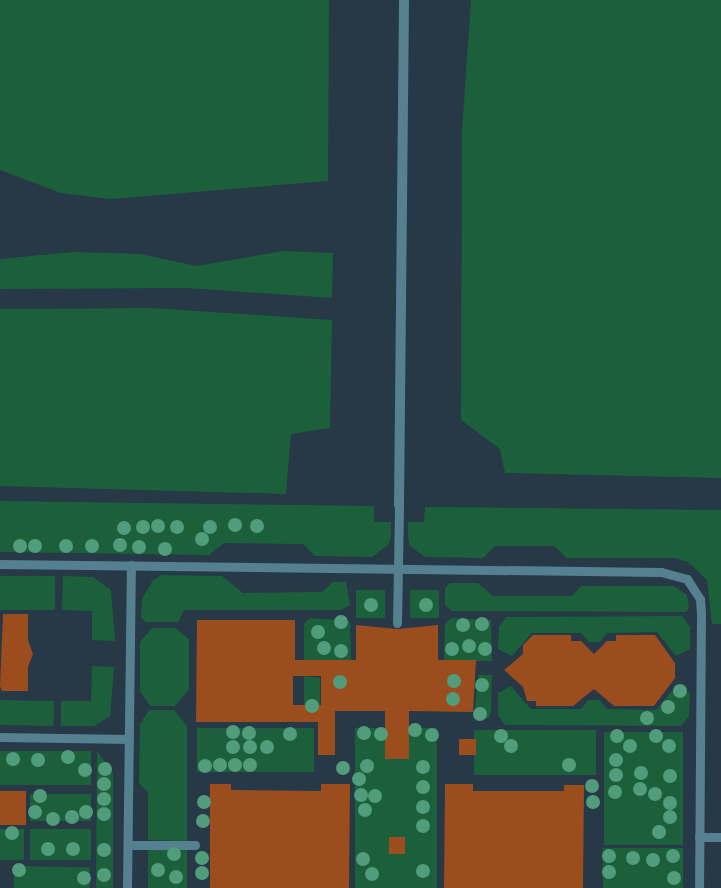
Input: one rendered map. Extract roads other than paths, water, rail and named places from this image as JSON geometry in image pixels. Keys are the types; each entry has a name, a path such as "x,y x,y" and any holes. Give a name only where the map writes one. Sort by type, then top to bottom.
{"street":[{"path":"399,504 404,0"}],"lane":[{"path":"397,623 399,504"},
{"path":"0,564 661,572 687,579 700,599 701,613 698,888"},
{"path":"127,888 131,565"},
{"path":"0,737 129,739"},
{"path":"699,836 721,837"},
{"path":"128,845 195,845"}]}
